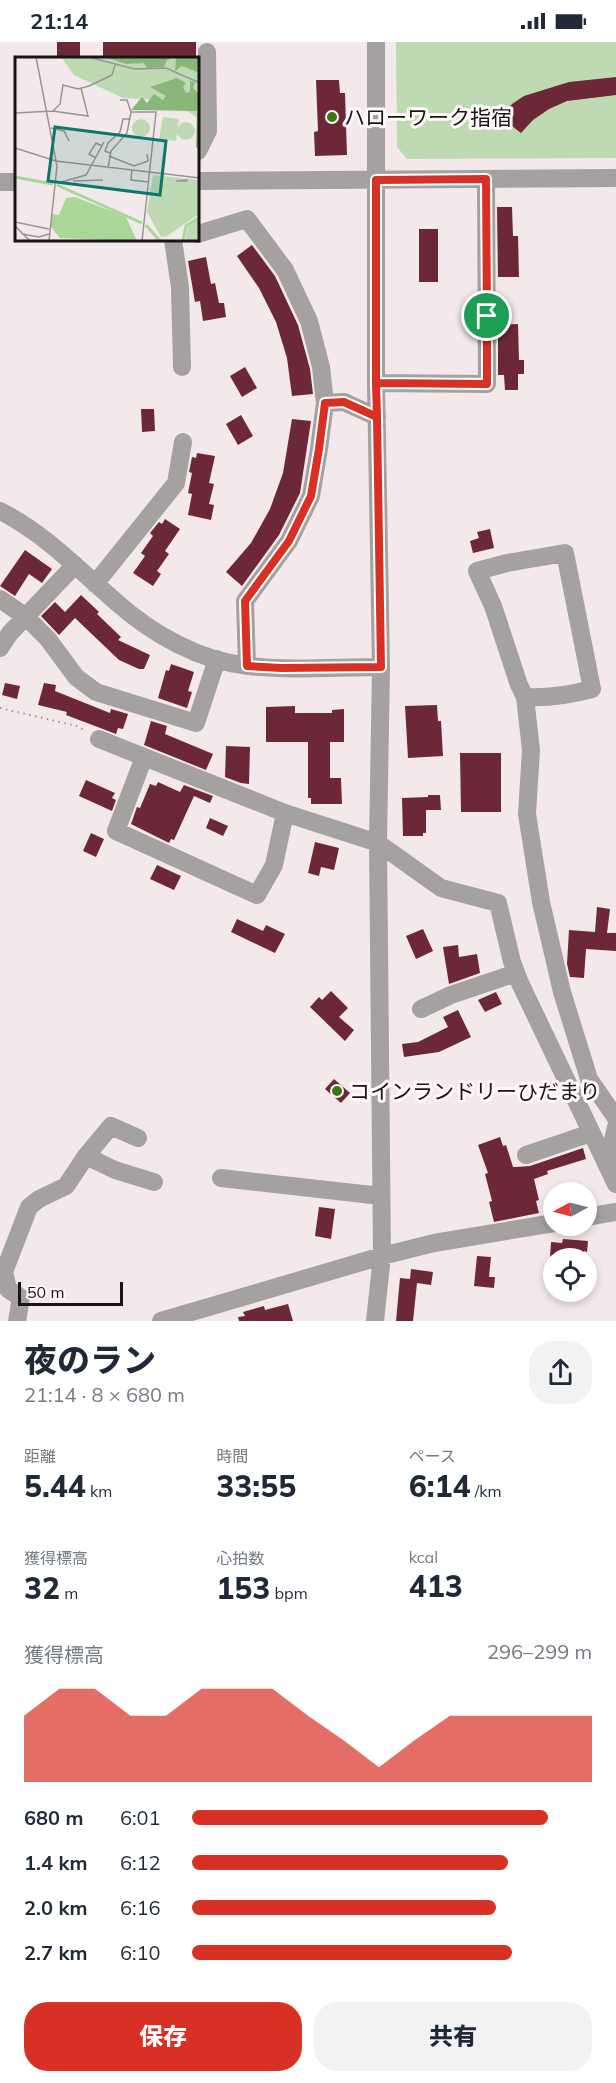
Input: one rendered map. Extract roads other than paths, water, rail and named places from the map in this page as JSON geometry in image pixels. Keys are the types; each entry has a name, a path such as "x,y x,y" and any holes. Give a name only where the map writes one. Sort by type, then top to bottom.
{"street":[{"path":"375,1321 382,1256 378,843 381,667 376,383 376,42"},
{"path":"200,147 208,131 207,51"},
{"path":"200,181 616,178"},
{"path":"376,383 487,384 486,179"},
{"path":"200,233 248,219 285,270 309,321 321,367 325,403 311,496 289,541 245,601 247,666"},
{"path":"175,242 180,287 182,367"},
{"path":"325,403 344,402 377,417"},
{"path":"95,584 176,483 183,442"},
{"path":"0,511 21,522 143,624 192,651 247,666 381,667"},
{"path":"525,697 542,698 591,689 579,615 565,553 507,563 477,571 493,606 525,697 531,750 527,814 542,902 562,992 589,1078 616,1118"},
{"path":"0,648 10,633 75,565"},
{"path":"0,599 26,617 48,639 76,677 96,692 196,723 216,659"},
{"path":"99,739 285,813 378,843 441,888 498,903 516,973 616,1184"},
{"path":"144,757 116,831 257,895 274,865 285,813"},
{"path":"421,1009 451,995 516,973"},
{"path":"17,1321 21,1298 8,1288 4,1272 7,1243 29,1207 39,1199 66,1186 86,1156 111,1126 138,1138"},
{"path":"607,1165 616,1126"},
{"path":"526,1155 591,1133"},
{"path":"86,1156 115,1170 154,1182"},
{"path":"221,1178 381,1196"},
{"path":"597,1215 616,1212"},
{"path":"160,1321 382,1256 434,1243 543,1225"}],"place":[{"name":"ハローワーク指宿","path":"332,117"},
{"name":"コインランドリーひだまり","path":"337,1091"}]}
